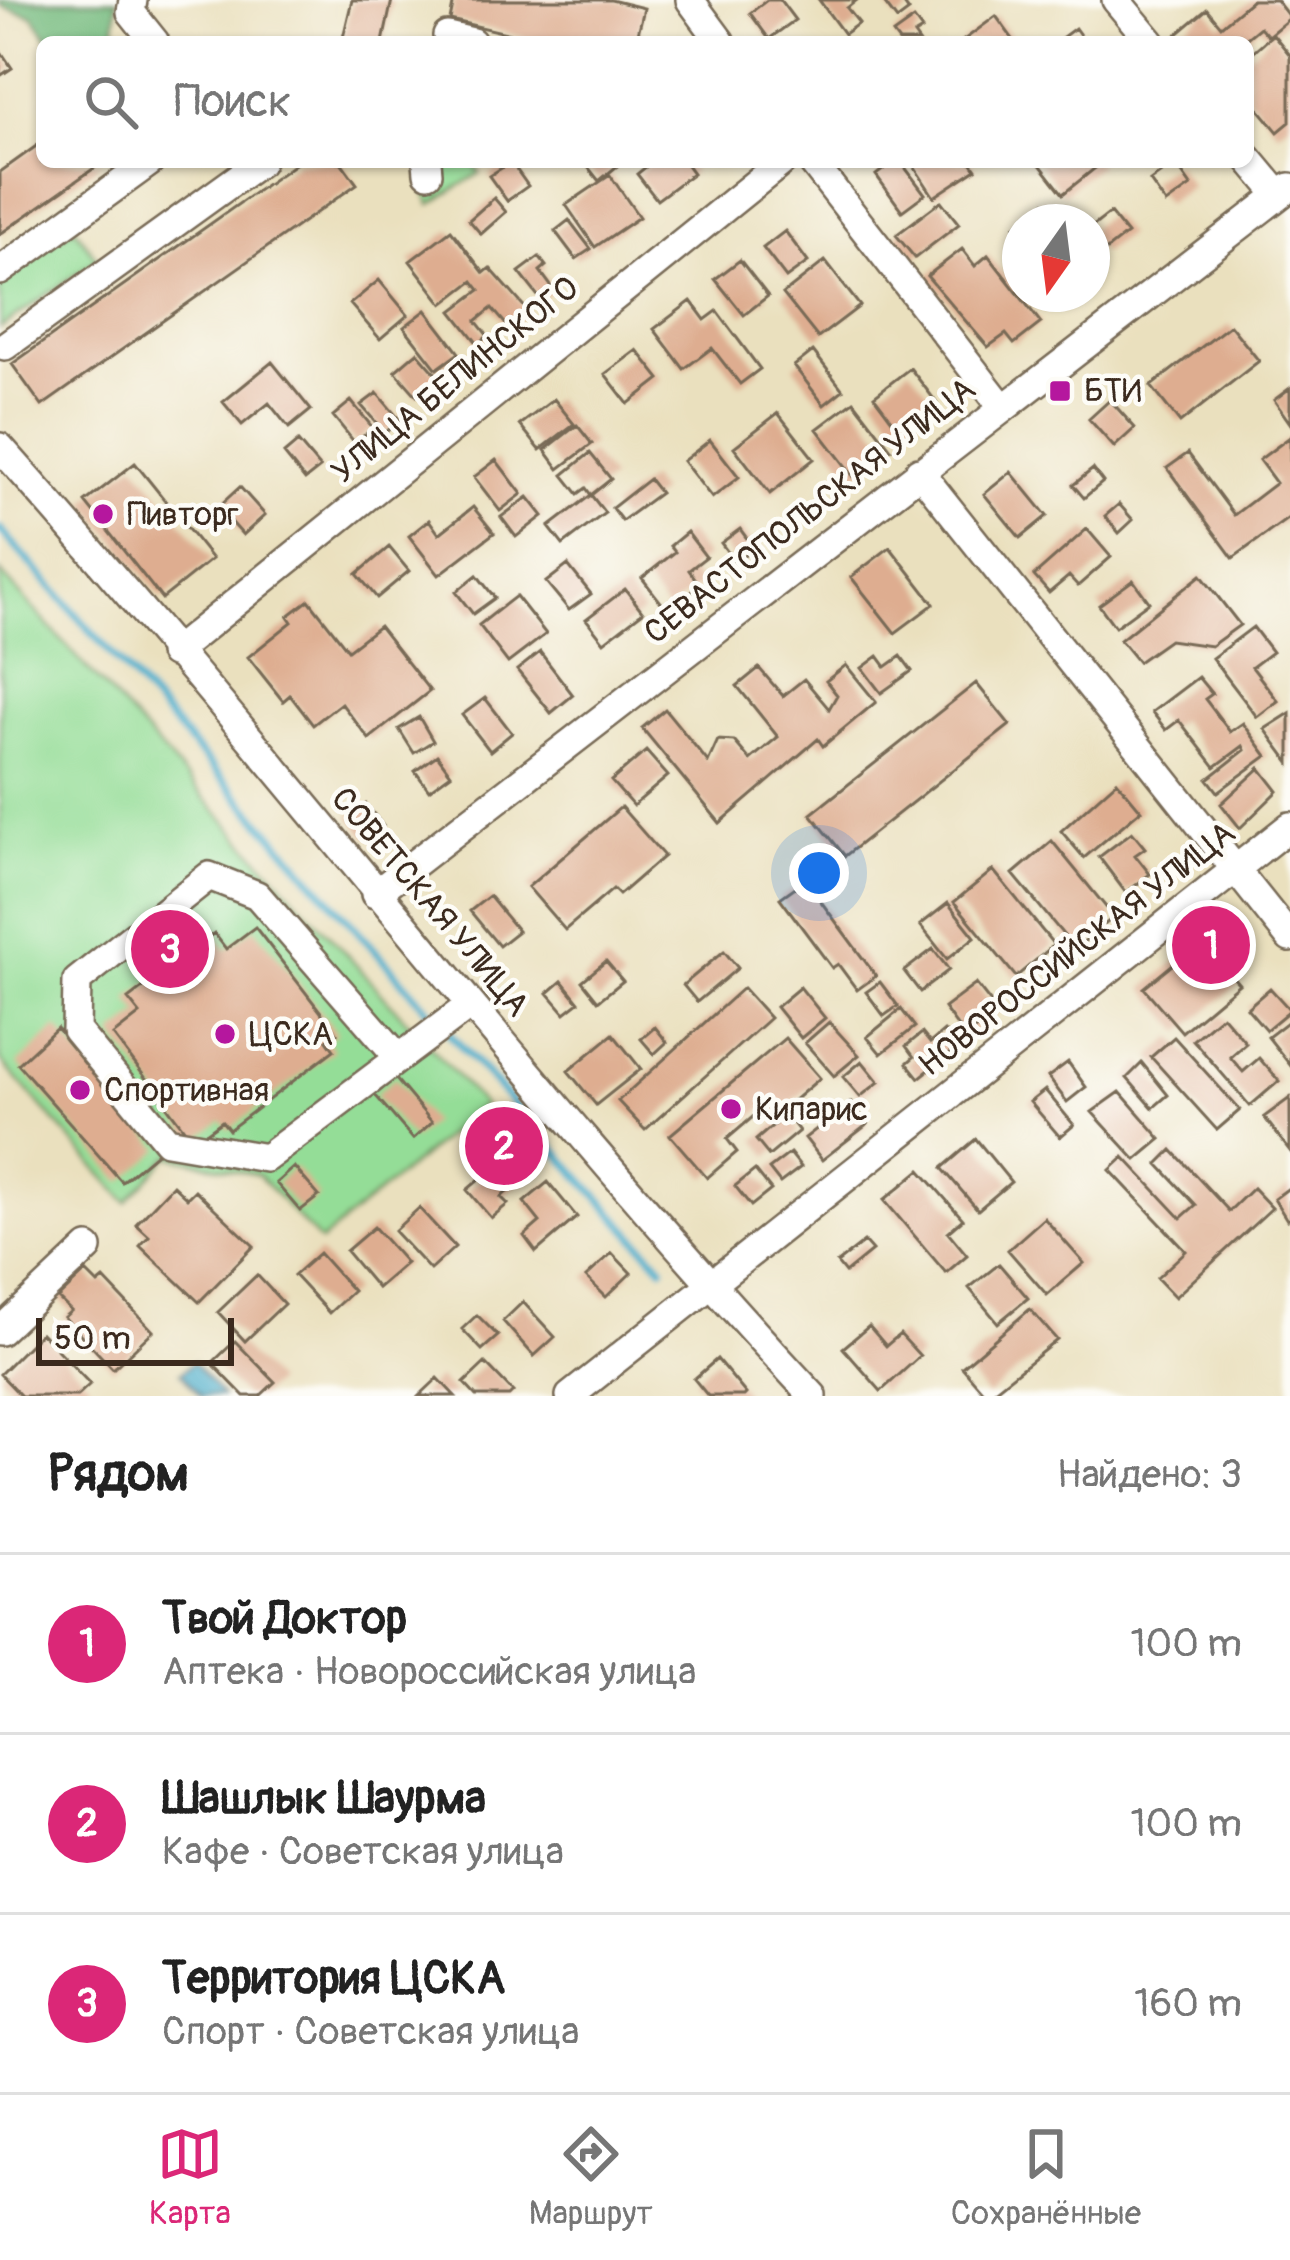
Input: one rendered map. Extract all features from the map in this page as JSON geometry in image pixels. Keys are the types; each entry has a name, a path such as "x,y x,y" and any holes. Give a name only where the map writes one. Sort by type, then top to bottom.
{"street":[{"path":"133,0 131,12 150,36"},
{"path":"690,0 707,36"},
{"path":"1116,0 1146,36"},
{"path":"1254,163 1285,191"},
{"path":"0,271 141,168"},
{"path":"5,346 252,168"},
{"name":"УЛИЦА БЕЛИНСКОГО","path":"173,653 775,168"},
{"path":"817,168 1003,408"},
{"name":"СЕВАСТОПОЛЬСКАЯ УЛИЦА","path":"375,895 1285,191"},
{"name":"СОВЕТСКАЯ УЛИЦА","path":"0,447 375,895 711,1286 813,1396"},
{"path":"919,471 1290,938"},
{"name":"НОВОРОССИЙСКАЯ УЛИЦА","path":"570,1396 1290,826"},
{"path":"399,1058 257,895 208,876 77,981 76,1030 167,1141 266,1158 470,1005"},
{"path":"0,1331 88,1248"}],"green space":[{"path":"0,0 117,0 114,36 47,36 33,16 0,6"},
{"path":"432,168 476,168 480,173 431,204 421,181"},
{"path":"74,227 97,259 0,328 0,279"},
{"path":"0,572 483,1105 320,1242 258,1175 169,1156 127,1202 0,1060"}],"water":[{"path":"193,1362 222,1396 201,1396 181,1373"}],"building":[{"path":"352,0 392,0 384,36 343,36"},
{"path":"454,0 611,0 644,8 637,36 519,36 450,20"},
{"path":"767,0 780,0 795,20 767,36 750,13"},
{"path":"819,0 857,0 847,8 859,23 844,34"},
{"path":"882,0 901,0 909,11 897,20"},
{"path":"1252,0 1276,0 1290,18 1268,36 1260,27 1249,36 1176,35 1207,9 1221,26"},
{"path":"996,16 1011,36 969,36"},
{"path":"914,19 922,30 915,36 893,34"},
{"path":"1273,34 1290,55 1290,122 1278,132 1254,103 1254,51"},
{"path":"0,50 12,68 0,76"},
{"path":"36,146 36,168 94,168 0,234 0,172"},
{"path":"290,168 345,168 357,184 42,406 12,364"},
{"path":"502,168 515,168 528,186 507,201 489,176"},
{"path":"589,168 615,168 599,181"},
{"path":"644,168 689,168 693,173 657,200 637,174"},
{"path":"885,168 906,168 925,194 902,211 876,175"},
{"path":"915,168 976,169 934,197"},
{"path":"1043,168 1095,168 1063,194"},
{"path":"1168,168 1178,168 1191,186 1166,204 1150,181"},
{"path":"610,175 639,217 595,247 566,205"},
{"path":"494,198 506,212 481,234 469,220"},
{"path":"941,201 959,224 915,258 896,235"},
{"path":"1110,213 1127,234 1110,247"},
{"path":"569,220 591,249 576,259 555,231"},
{"path":"451,230 484,273 490,268 529,312 509,328 492,308 476,321 488,336 478,344 452,311 480,290 473,281 443,304 410,261"},
{"path":"785,231 808,262 786,278 763,248"},
{"path":"962,249 975,266 988,255 1002,273 1002,312 1032,312 1041,323 1014,344 1006,334 988,347 927,276"},
{"path":"539,257 546,266 540,271 554,290 541,300 519,272"},
{"path":"740,260 768,296 744,315 715,279"},
{"path":"825,261 860,306 818,338 783,294"},
{"path":"379,280 408,315 380,339 350,304"},
{"path":"691,301 705,320 717,311 760,369 740,384 712,348 684,369 654,329"},
{"path":"426,310 459,353 437,369 404,327"},
{"path":"1230,325 1259,361 1180,423 1151,386"},
{"path":"637,350 660,379 628,404 605,374"},
{"path":"813,351 843,390 824,405 794,366"},
{"path":"417,352 439,377 417,396 395,371"},
{"path":"272,362 311,410 289,428 269,403 242,425 223,402"},
{"path":"910,368 937,403 911,423 906,415 895,424 874,396"},
{"path":"1290,388 1290,423 1274,400"},
{"path":"377,393 400,420 385,433 361,405"},
{"path":"554,399 574,424 540,450 520,425"},
{"path":"1110,400 1135,428 1114,447 1089,419"},
{"path":"351,401 373,428 355,443 333,416"},
{"path":"854,401 891,449 854,477 817,429"},
{"path":"778,413 814,459 770,494 734,447"},
{"path":"577,425 592,444 559,469 545,450"},
{"path":"1290,437 1290,517 1233,558 1167,468 1188,453 1234,515 1276,483 1259,460"},
{"path":"710,440 739,477 712,498 683,461"},
{"path":"298,442 320,468 305,480 284,454"},
{"path":"590,453 611,479 591,495 586,488 578,494 563,475"},
{"path":"496,460 522,494 500,511 474,477"},
{"path":"135,463 212,559 162,599 85,502"},
{"path":"1093,469 1103,482 1084,498 1073,485"},
{"path":"1011,472 1047,516 1020,538 984,494"},
{"path":"649,479 660,493 622,521 612,508"},
{"path":"240,487 265,515 243,535 218,507"},
{"path":"591,495 605,513 563,545 549,527"},
{"path":"528,497 543,516 516,537 501,517"},
{"path":"1119,504 1133,520 1119,533 1105,516"},
{"path":"473,507 494,533 439,575 409,536 429,520 439,534"},
{"path":"740,529 754,548 735,562 721,543"},
{"path":"1087,529 1111,557 1078,586 1069,576 1049,593 1034,576"},
{"path":"687,532 706,557 689,570 700,585 667,610 642,578 675,552 670,546"},
{"path":"389,547 409,571 377,598 357,574"},
{"path":"890,547 934,604 895,633 851,577"},
{"path":"568,565 591,594 569,610 546,582"},
{"path":"477,575 495,598 473,614 456,592"},
{"path":"1201,575 1240,625 1211,646 1169,640 1138,662 1120,640"},
{"path":"1133,580 1149,602 1115,627 1099,605"},
{"path":"625,589 643,612 604,642 586,619"},
{"path":"516,596 546,634 508,663 479,625"},
{"path":"309,600 348,650 379,626 430,691 369,739 341,703 313,725 290,695 283,701 248,657 292,622 288,616"},
{"path":"1253,627 1272,652 1252,667 1278,701 1257,717 1212,658"},
{"path":"540,652 573,695 551,713 517,670"},
{"path":"878,656 886,667 901,656 912,671 881,693 862,668"},
{"path":"846,665 876,702 823,746 818,739 720,823 642,728 665,709 708,762 718,740 734,741 750,760 778,737 737,686 759,668 783,696 804,679 829,709 837,695 826,681"},
{"path":"1198,677 1212,694 1205,699 1230,732 1243,723 1267,756 1218,792 1208,779 1245,750 1243,746 1215,767 1179,720 1166,730 1152,712"},
{"path":"976,683 1010,725 845,856 811,814"},
{"path":"485,698 512,733 490,751 462,715"},
{"path":"1290,713 1290,763 1265,729"},
{"path":"419,717 433,741 414,753 399,729"},
{"path":"646,751 668,776 633,806 611,781"},
{"path":"437,755 451,774 429,790 415,771"},
{"path":"1260,768 1278,791 1240,828 1221,804"},
{"path":"1117,781 1141,810 1084,858 1061,831"},
{"path":"366,804 383,826 367,838 350,816"},
{"path":"621,807 664,856 619,895 613,889 565,930 528,887"},
{"path":"1132,832 1145,848 1135,855 1150,874 1126,893 1099,857"},
{"path":"1052,841 1114,917 1075,949 1013,874"},
{"path":"993,870 1054,945 1016,977 954,902"},
{"path":"805,880 876,976 857,990 838,964 832,968 780,898"},
{"path":"489,896 518,931 499,946 470,911"},
{"path":"948,903 975,937 947,959 920,925"},
{"path":"1223,923 1235,936 1213,954 1239,984 1182,1032 1144,988"},
{"name":"ЦСКА","path":"255,927 337,1033 327,1040 334,1050 229,1130 222,1121 194,1142 113,1035 140,1014 128,999 214,933 226,949"},
{"path":"933,949 949,970 920,992 904,971"},
{"path":"724,951 738,968 697,1002 683,985"},
{"path":"606,961 623,981 598,1001 582,981"},
{"path":"562,981 579,1002 565,1013 548,993"},
{"path":"880,982 898,1006 884,1016 866,992"},
{"path":"976,984 998,1012 965,1037 944,1008"},
{"path":"800,987 825,1018 801,1038 776,1007"},
{"path":"743,988 770,1018 645,1130 618,1101"},
{"path":"1270,988 1290,1010 1266,1030 1247,1008"},
{"path":"901,1009 915,1027 881,1054 867,1037"},
{"path":"1222,1015 1246,1043 1230,1057 1243,1072 1259,1058 1279,1081 1250,1106 1193,1040"},
{"path":"1290,1020 1290,1065 1268,1037"},
{"path":"829,1022 859,1055 834,1076 805,1043"},
{"path":"655,1027 667,1042 654,1054 641,1039"},
{"path":"57,1028 161,1149 122,1182 18,1064"},
{"path":"944,1031 958,1047 919,1078 907,1063 914,1057 906,1046 922,1033 930,1043"},
{"path":"613,1034 641,1069 596,1105 568,1071"},
{"path":"1174,1037 1240,1110 1217,1130 1151,1057"},
{"name":"Кипарис","path":"785,1038 820,1078 777,1115 768,1104 727,1139 737,1152 707,1178 670,1135"},
{"path":"862,1061 879,1082 860,1097 843,1077"},
{"path":"1068,1062 1086,1087 1067,1102 1048,1077"},
{"path":"1142,1063 1168,1095 1153,1108 1127,1078"},
{"path":"395,1078 432,1122 413,1139 375,1095"},
{"path":"1045,1090 1074,1125 1060,1137 1030,1102"},
{"path":"1120,1092 1161,1139 1136,1160 1092,1112"},
{"path":"1290,1098 1290,1151 1264,1117"},
{"path":"851,1102 868,1124 822,1160 805,1138"},
{"path":"786,1114 799,1131 769,1156 756,1140"},
{"path":"976,1139 1011,1182 978,1210 942,1168"},
{"path":"1172,1150 1229,1211 1253,1188 1272,1208 1175,1297 1157,1278 1186,1251 1110,1170 1124,1157 1181,1218 1196,1205 1158,1164"},
{"path":"512,1151 530,1172 501,1197 508,1204 491,1218 467,1190"},
{"path":"790,1153 801,1167 780,1183 769,1169"},
{"path":"294,1167 319,1196 300,1211 276,1183"},
{"path":"755,1170 771,1190 751,1206 735,1186"},
{"path":"920,1170 963,1219 948,1232 967,1255 946,1273 884,1200"},
{"path":"548,1182 577,1217 536,1252 524,1236 540,1222 524,1202"},
{"path":"173,1185 187,1198 195,1190 254,1246 199,1302 140,1246 149,1236 136,1224"},
{"path":"1290,1187 1290,1218 1287,1220 1274,1199"},
{"path":"419,1208 455,1247 430,1270 394,1231"},
{"path":"1044,1218 1084,1263 1047,1295 1008,1250"},
{"path":"374,1227 406,1263 377,1288 346,1251"},
{"path":"864,1242 872,1251 845,1273 837,1263"},
{"path":"319,1253 353,1291 329,1313 294,1275"},
{"path":"612,1253 631,1273 606,1297 586,1277"},
{"path":"999,1264 1028,1298 998,1323 969,1288"},
{"path":"86,1272 98,1284 104,1279 153,1331 113,1369 64,1317 71,1311 58,1298"},
{"path":"257,1275 284,1304 245,1341 218,1312"},
{"path":"523,1302 555,1337 534,1356 503,1321"},
{"path":"1030,1309 1057,1340 987,1396 962,1367"},
{"path":"477,1315 498,1336 482,1350 462,1329"},
{"path":"869,1326 886,1346 900,1334 920,1356 881,1391 843,1348"},
{"path":"41,1333 90,1384 77,1396 21,1396 0,1374"},
{"path":"235,1341 275,1382 260,1396 244,1396 212,1363"},
{"path":"717,1359 744,1396 708,1396 694,1379"},
{"path":"485,1363 513,1392 509,1396 476,1396 464,1383"},
{"path":"438,1378 455,1396 419,1396"}],"waterway":[{"path":"0,529 438,1021"},
{"path":"448,1032 662,1267"}],"place":[{"name":"БТИ","path":"1060,391"},
{"name":"Пивторг","path":"103,514"},
{"name":"Твой Доктор","path":"1211,945"},
{"name":"Территория ЦСКА","path":"170,949"},
{"name":"ЦСКА","path":"225,1034"},
{"name":"Спортивная","path":"80,1090"},
{"name":"Кипарис","path":"731,1109"},
{"name":"Шашлык Шаурма","path":"504,1146"}]}
